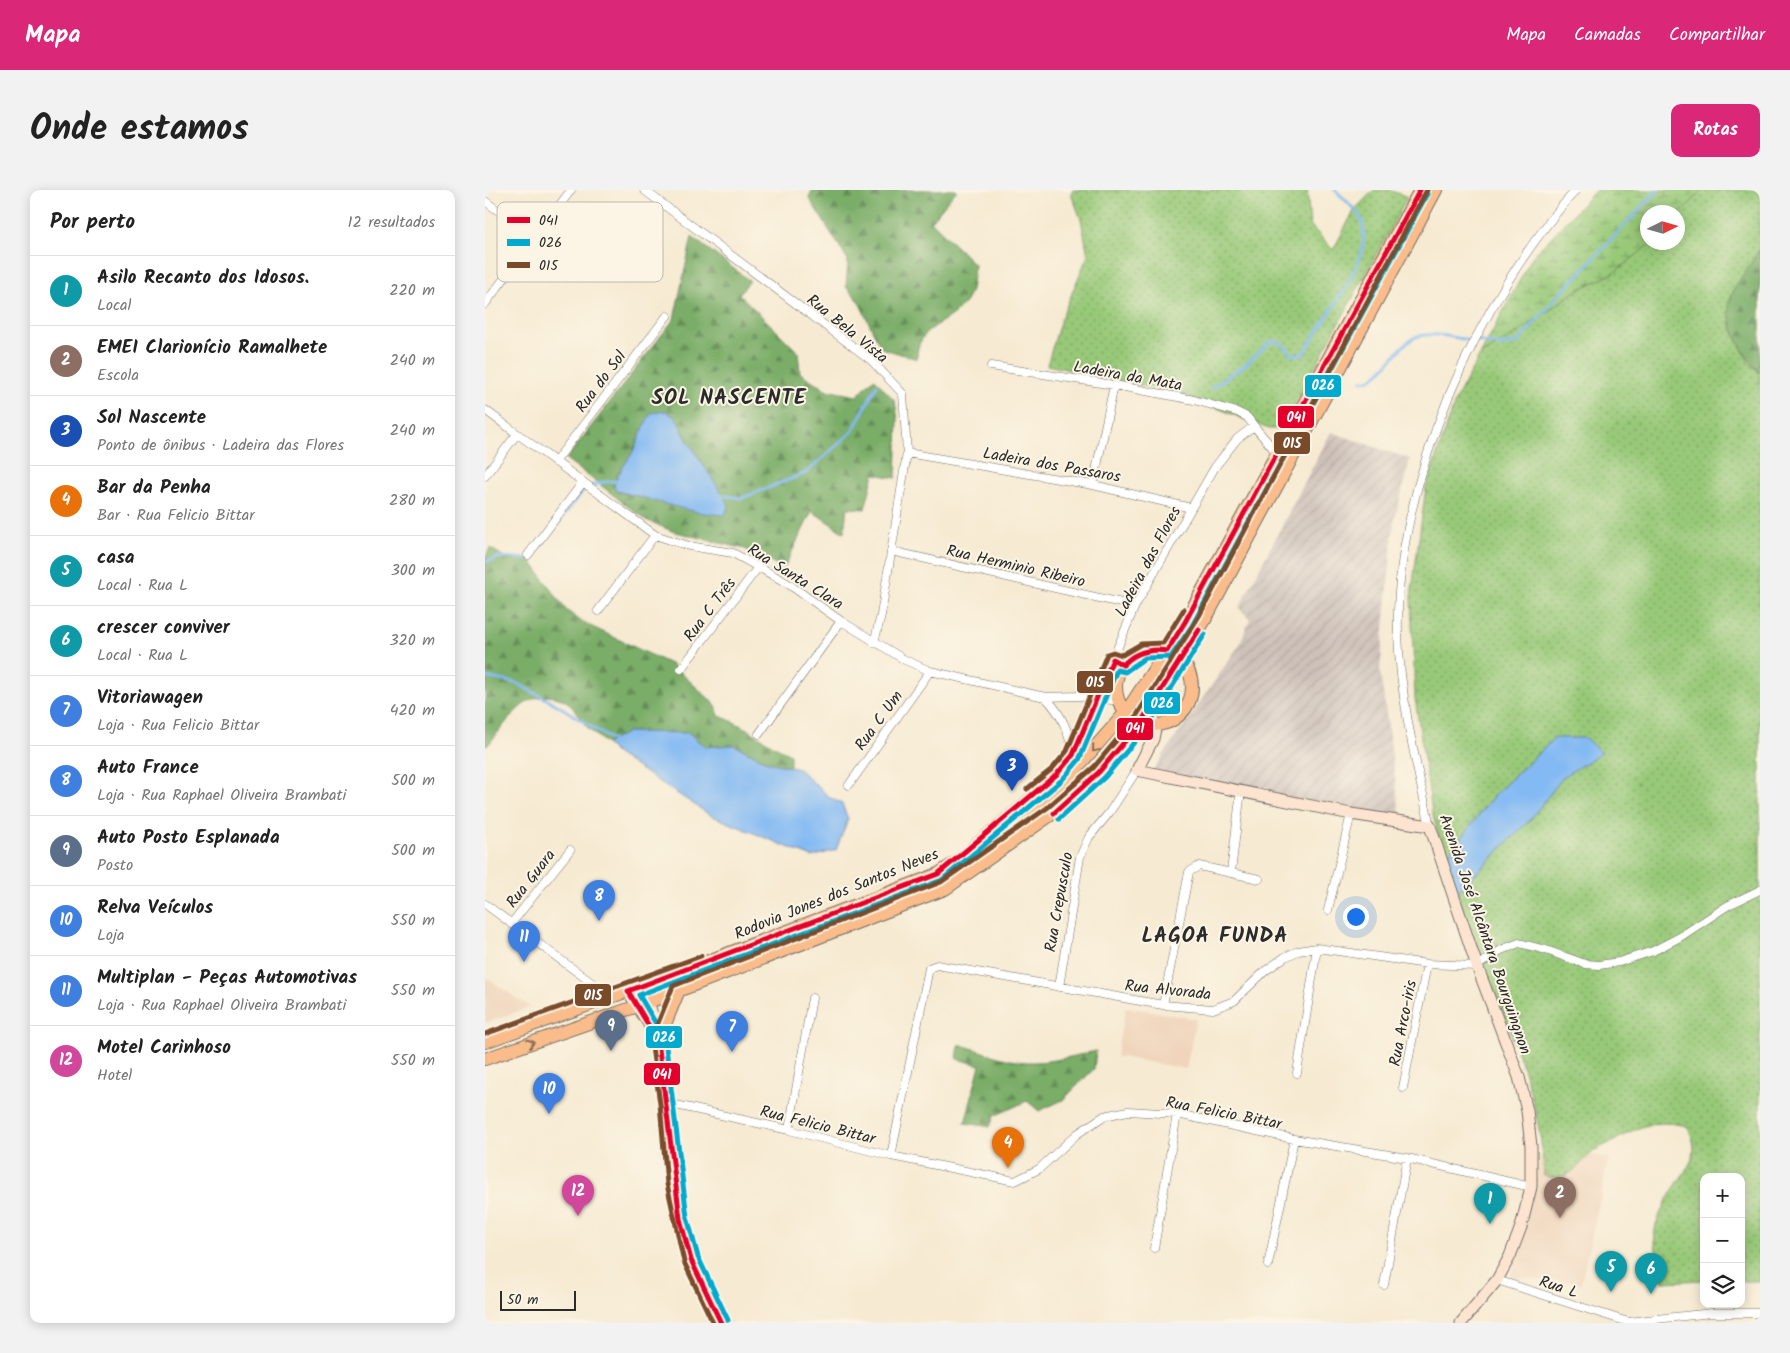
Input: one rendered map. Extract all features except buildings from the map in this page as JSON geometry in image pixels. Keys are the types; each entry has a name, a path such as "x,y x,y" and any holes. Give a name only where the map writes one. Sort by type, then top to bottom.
{"main road":[{"name":"Rodovia Jones dos Santos Neves","path":"485,1042 642,986 938,874 1046,803 1167,651 1185,622 1420,190"},
{"name":"Rodovia Jones dos Santos Neves","path":"485,1059 643,1004 945,889 1052,814 1099,772 1141,722 1181,660 1229,576 1436,190"},
{"path":"1152,649 1167,651 1181,660 1190,676 1192,689 1189,701 1176,717 1157,724 1141,722 1123,707 1117,685 1118,662 1141,651 1152,649"},
{"path":"658,1041 679,990"}],"street":[{"path":"562,202 571,190"},
{"name":"Rua Bela Vista","path":"644,190 660,202"},
{"name":"Avenida José Alcântara Bourguingnon","path":"1461,1323 1497,1280 1521,1227 1531,1187 1531,1146 1527,1110 1519,1077 1477,966 1431,826 1410,736 1398,633 1400,584 1420,476 1458,371 1479,333 1546,225 1576,190"},
{"path":"485,201 497,210"},
{"name":"Rua Bela Vista","path":"663,204 871,360 903,394 907,453 874,642"},
{"path":"485,304 502,282"},
{"name":"Rua do Sol","path":"555,462 667,316"},
{"name":"Ladeira da Mata","path":"991,366 1114,384 1221,407 1243,415 1254,426"},
{"path":"1093,485 1114,384"},
{"name":"Rua Santa Clara","path":"485,410 655,535 689,546 733,553 759,566 841,621 905,660 930,671 1045,697 1078,696 1123,707"},
{"path":"1254,426 1276,452"},
{"name":"Ladeira das Flores","path":"938,874 1057,774 1073,755 1096,700 1118,662 1135,606 1191,508 1232,444 1254,426"},
{"path":"485,476 517,434"},
{"name":"Ladeira dos Passaros","path":"907,453 1093,485 1191,508"},
{"path":"528,555 583,482"},
{"path":"598,610 655,535"},
{"name":"Rua Herminio Ribeiro","path":"891,551 1135,606"},
{"name":"Rua C Três","path":"681,669 759,566"},
{"path":"759,734 841,621"},
{"path":"1078,696 1118,662"},
{"name":"Rua C Um","path":"849,785 930,671"},
{"path":"1045,697 1063,720 1069,734 1073,755"},
{"name":"Rua Crepusculo","path":"1059,987 1081,857 1089,838 1109,813 1137,770 1153,739 1157,724"},
{"path":"1137,770 1351,814 1431,826"},
{"path":"1231,872 1241,790"},
{"path":"1328,910 1351,814"},
{"name":"Rua Guara","path":"511,924 569,850"},
{"path":"1163,1005 1189,872 1199,866 1259,879"},
{"path":"1477,966 1501,950 1519,943 1546,950 1585,964 1599,965 1638,957 1679,937 1727,906 1760,890"},
{"path":"485,904 611,997"},
{"path":"1297,1072 1317,948"},
{"name":"Rua Alvorada","path":"891,1156 929,968 937,964 1163,1005 1204,1009 1225,1005 1234,1001 1275,963 1298,951 1317,948 1427,964 1477,966"},
{"name":"Rua Arco-iris","path":"1403,1088 1427,964"},
{"path":"642,986 643,1004 658,1041 667,1103 674,1183 681,1219 691,1260 721,1323"},
{"path":"628,991 643,1004"},
{"path":"789,1130 812,998"},
{"name":"Rua Felicio Bittar","path":"667,1103 789,1130 891,1156 1015,1181 1039,1169 1077,1134 1104,1116 1128,1111 1177,1114 1294,1139 1407,1158 1531,1187"},
{"path":"1154,1248 1177,1114"},
{"path":"1268,1265 1294,1139"},
{"path":"1384,1285 1407,1158"},
{"name":"Rua L","path":"1497,1280 1628,1322 1657,1321 1712,1313 1760,1313"}],"shaded area":[{"path":"1331,432 1410,459 1394,522 1380,671 1402,827 1149,776 1240,644 1250,619 1239,608"},
{"path":"485,977 530,1007 485,1023"},
{"path":"1126,1007 1196,1019 1186,1069 1116,1056"},
{"path":"1543,1147 1609,1158 1581,1283 1510,1277"}],"green space":[{"path":"812,190 957,190 931,221 975,265 971,291 967,300 956,312 933,328 921,340 917,359 881,348 858,300 846,287 848,260 809,198"},
{"path":"1073,190 1307,190 1310,225 1333,250 1355,209 1374,190 1389,190 1408,197 1281,429 1269,429 1182,394 1047,365 1061,319 1088,255 1081,219 1071,193"},
{"path":"1596,190 1703,190 1685,209 1685,205 1640,205 1640,250 1643,250 1612,274 1579,289 1516,334 1480,355 1532,257"},
{"path":"1703,190 1760,190 1760,249 1730,300 1731,327 1749,363 1760,373 1760,1281 1745,1281 1745,1173 1700,1173 1700,1280 1663,1282 1655,1245 1656,1224 1665,1204 1692,1158 1694,1144 1687,1126 1657,1123 1641,1127 1598,1149 1568,1174 1561,1177 1544,1176 1541,1141 1534,1105 1523,1068 1457,892 1529,821 1564,776 1602,752 1555,738 1496,793 1445,858 1432,812 1415,698 1411,597 1426,487 1456,399 1480,355 1516,334 1579,289 1612,274 1642,250 1685,250 1685,209"},
{"path":"692,237 750,281 739,294 798,352 800,373 827,390 857,396 874,378 895,401 898,420 896,478 874,474 865,509 847,508 844,533 812,511 784,568 745,549 672,531 646,520 566,459 674,319","holes":["676,418 686,438 657,500 617,492 616,476 632,454 641,430"]},
{"path":"1760,249 1760,373 1748,359 1737,339 1729,309 1730,300 1735,288"},
{"path":"490,548 506,558 530,560 566,610 582,622 672,665 716,705 719,716 728,719 790,754 790,767 768,762 734,745 705,747 689,733 628,732 606,744 586,726 567,702 555,697 533,699 524,704 487,746 485,745 485,558"},
{"path":"959,1044 1001,1058 1027,1062 1053,1060 1096,1051 1094,1069 1063,1100 1039,1111 1027,1101 994,1116 990,1127 965,1123 980,1065 957,1059"}],"water":[{"path":"666,411 676,418 686,438 729,505 725,515 671,506 617,491 614,486 634,450 651,413"},
{"path":"628,732 689,733 705,747 734,745 768,762 799,769 829,797 842,804 848,819 836,850 812,857 710,815 617,754 606,744"},
{"path":"1555,738 1585,738 1602,753 1564,776 1529,821 1457,892 1445,858 1496,793"}],"waterway":[{"path":"1211,388 1246,364 1271,341 1281,343 1293,355 1304,354 1334,307 1354,270 1361,252 1364,235 1359,215 1335,190"},
{"path":"1477,341 1502,346 1518,342 1556,298 1658,190"},
{"path":"1362,381 1376,375 1409,341 1416,337 1435,335 1470,340"},
{"path":"720,495 742,498 806,473 852,432 877,385"},
{"path":"485,562 500,557 530,559 585,488 604,482 619,481"},
{"path":"485,677 516,683 559,706 615,742"}],"transit line":[{"name":"041","path":"721,1323 691,1260 680,1219 658,1041 628,991 938,874 1057,774 1073,755 1113,659 1123,665 1132,657 1143,652 1154,650 1167,651 1185,622 1420,190"},
{"name":"015","path":"713,1323 684,1262 667,1184 660,1104 651,1040 673,986 941,882 1047,808 1094,767 1135,718 1199,616 1427,190"},
{"name":"026","path":"728,1320 698,1257 687,1217 665,1039 639,995 942,880 1062,780 1079,760 1117,670 1125,672 1145,658 1171,657 1192,626 1427,194"},
{"name":"015","path":"1027,789 1052,769 1067,751 1107,654 1113,652 1122,655 1141,644 1163,643 1184,609"},
{"name":"041","path":"1054,813 1099,772 1141,722 1199,630"},
{"name":"026","path":"1059,819 1105,777 1147,727 1205,634"},
{"name":"015","path":"485,1034 701,956"}],"place":[{"name":"Sol Nascente","path":"1012,791"},
{"name":"Auto France","path":"599,921"},
{"name":"Multiplan - Peças Automotivas","path":"524,962"},
{"name":"Auto Posto Esplanada","path":"611,1051"},
{"name":"Vitoriawagen","path":"732,1052"},
{"name":"Relva Veículos","path":"549,1114"},
{"name":"Bar da Penha","path":"1008,1168"},
{"name":"Motel Carinhoso","path":"578,1216"},
{"name":"EMEI Clarionício Ramalhete","path":"1560,1218"},
{"name":"Asilo Recanto dos Idosos.","path":"1490,1224"},
{"name":"casa","path":"1611,1292"},
{"name":"crescer conviver","path":"1651,1294"}],"district":[{"name":"SOL NASCENTE","path":"729,397"},
{"name":"LAGOA FUNDA","path":"1215,935"}]}
